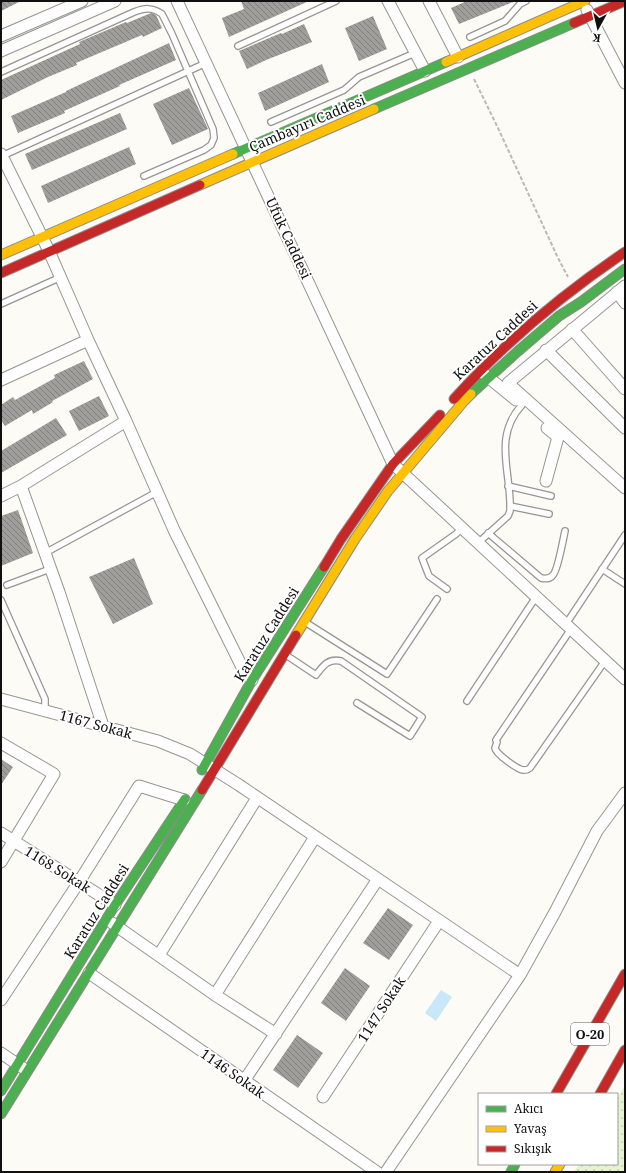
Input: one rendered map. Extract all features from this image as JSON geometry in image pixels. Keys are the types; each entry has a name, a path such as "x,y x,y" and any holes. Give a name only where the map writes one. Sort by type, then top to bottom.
{"main road":[{"name":"Çambayırı Caddesi","path":"1,255 584,1"},
{"name":"Çambayırı Caddesi","path":"1,273 253,162 625,2"},
{"name":"Karatuz Caddesi","path":"1,1114 118,927 210,767 252,680 316,582 357,515 394,464 480,370 548,309 597,271 625,252"},
{"path":"210,767 284,654 355,539 388,491 464,401 488,378 559,316 581,302 625,269"},
{"name":"Karatuz Caddesi","path":"198,777 210,767"},
{"name":"Karatuz Caddesi","path":"1,1091 106,919 191,788"},
{"name":"O-20","path":"557,1093 625,974"},
{"name":"O-20","path":"601,1093 625,1050"}],"street":[{"path":"1,36 82,1"},
{"path":"1,51 115,1"},
{"name":"Ufuk Caddesi","path":"177,1 394,464 625,679"},
{"path":"388,1 424,71"},
{"path":"429,1 458,57"},
{"path":"584,1 625,83"},
{"path":"1,155 49,251 174,530 242,667 252,680"},
{"path":"625,303 621,289 572,328 508,383 625,488"},
{"path":"572,328 625,389"},
{"path":"1,380 88,340"},
{"path":"546,350 625,428"},
{"path":"480,370 558,437 546,481"},
{"path":"1,496 21,486 126,421"},
{"path":"21,486 103,726"},
{"name":"1167 Sokak","path":"1,698 158,741 190,754 520,975"},
{"path":"1,743 54,774 1,862"},
{"path":"1,1000 79,882 139,786 184,800"},
{"path":"386,1172 520,975 597,831 625,793"},
{"path":"159,955 257,798"},
{"name":"1168 Sokak","path":"1,833 115,905"},
{"path":"215,995 315,837"},
{"path":"244,1081 378,879"},
{"path":"106,919 215,995 276,1034"},
{"name":"1147 Sokak","path":"323,1097 439,920"},
{"name":"1146 Sokak","path":"89,973 377,1172"},
{"path":"1,1053 27,1071"}],"lane":[{"path":"238,46 336,1"},
{"path":"470,37 505,21 520,4 526,1"},
{"path":"1,72 134,12 146,8 155,9 162,14 208,117 213,130 214,138 211,145 204,150 144,176"},
{"path":"271,122 344,90 359,77 415,53"},
{"path":"1,155 206,63"},
{"path":"1,304 61,278"},
{"path":"478,543 508,516 510,506 505,456 507,431 512,416 522,405"},
{"path":"508,486 552,496"},
{"path":"45,553 157,492"},
{"path":"510,506 548,514"},
{"path":"447,589 429,576 422,558 462,528"},
{"path":"488,533 544,579 550,577 555,572 565,531"},
{"path":"605,661 528,770 521,769 498,754 495,748 497,741 568,627 602,569 625,535"},
{"path":"7,585 50,569"},
{"path":"602,569 625,584"},
{"path":"468,701 536,597"},
{"path":"304,621 387,674 437,599"},
{"path":"1,600 45,699 44,710"},
{"path":"284,654 316,675 326,663 334,660 340,661 422,717 410,736 357,703"}],"path":[{"path":"469,69 558,258 575,289"}],"green space":[{"path":"625,1085 625,1172 574,1172 578,1165 618,1165 618,1097"}],"water":[{"path":"441,990 452,997 436,1021 425,1013"}],"building":[{"path":"1,1 21,1 1,11"},
{"path":"241,1 309,1 229,37 222,18 244,9"},
{"path":"467,1 513,2 459,24 451,8"},
{"path":"151,13 156,15 162,28 76,63 77,65 48,77 1,100 1,80 80,44 79,42"},
{"path":"373,16 387,49 359,61 345,28"},
{"path":"304,24 312,42 247,69 239,51"},
{"path":"169,43 176,60 64,111 65,113 18,133 11,116 66,92"},
{"path":"322,64 329,82 265,111 258,93"},
{"path":"189,88 208,129 172,145 153,104"},
{"path":"120,113 127,129 32,170 25,154"},
{"path":"129,147 136,164 48,203 41,186"},
{"path":"84,361 93,379 52,401 53,402 33,414 32,410 5,426 1,420 1,405 13,397 15,400 55,378 54,375"},
{"path":"99,396 109,416 79,431 69,411"},
{"path":"56,418 67,435 1,473 1,451"},
{"path":"18,510 33,553 1,566 1,516"},
{"path":"134,558 153,604 113,624 89,577"},
{"path":"1,759 13,767 1,785"},
{"path":"388,908 413,925 389,960 363,943"},
{"path":"345,968 370,986 346,1021 321,1003"},
{"path":"297,1035 323,1053 298,1088 273,1070"}],"traffic: fast":[{"path":"374,109 574,23"},
{"path":"233,154 446,62"},
{"path":"471,394 559,316 581,302 625,269"},
{"path":"202,770 252,680 324,567"},
{"path":"1,1114 202,790"},
{"path":"1,1091 115,905 185,799"},
{"path":"511,1172 514,1165"}],"traffic: slow":[{"path":"446,62 585,1"},
{"path":"200,185 374,109"},
{"path":"1,255 233,154"},
{"path":"296,635 355,539 388,491 471,394"},
{"path":"555,1172 559,1165"}],"traffic: jam":[{"path":"574,23 625,1"},
{"path":"1,273 200,185"},
{"path":"454,399 493,358 535,320 579,285 625,252"},
{"path":"324,567 341,539 393,464 440,415"},
{"path":"202,790 296,635"},
{"path":"557,1093 625,974"},
{"path":"601,1093 625,1050"}]}
